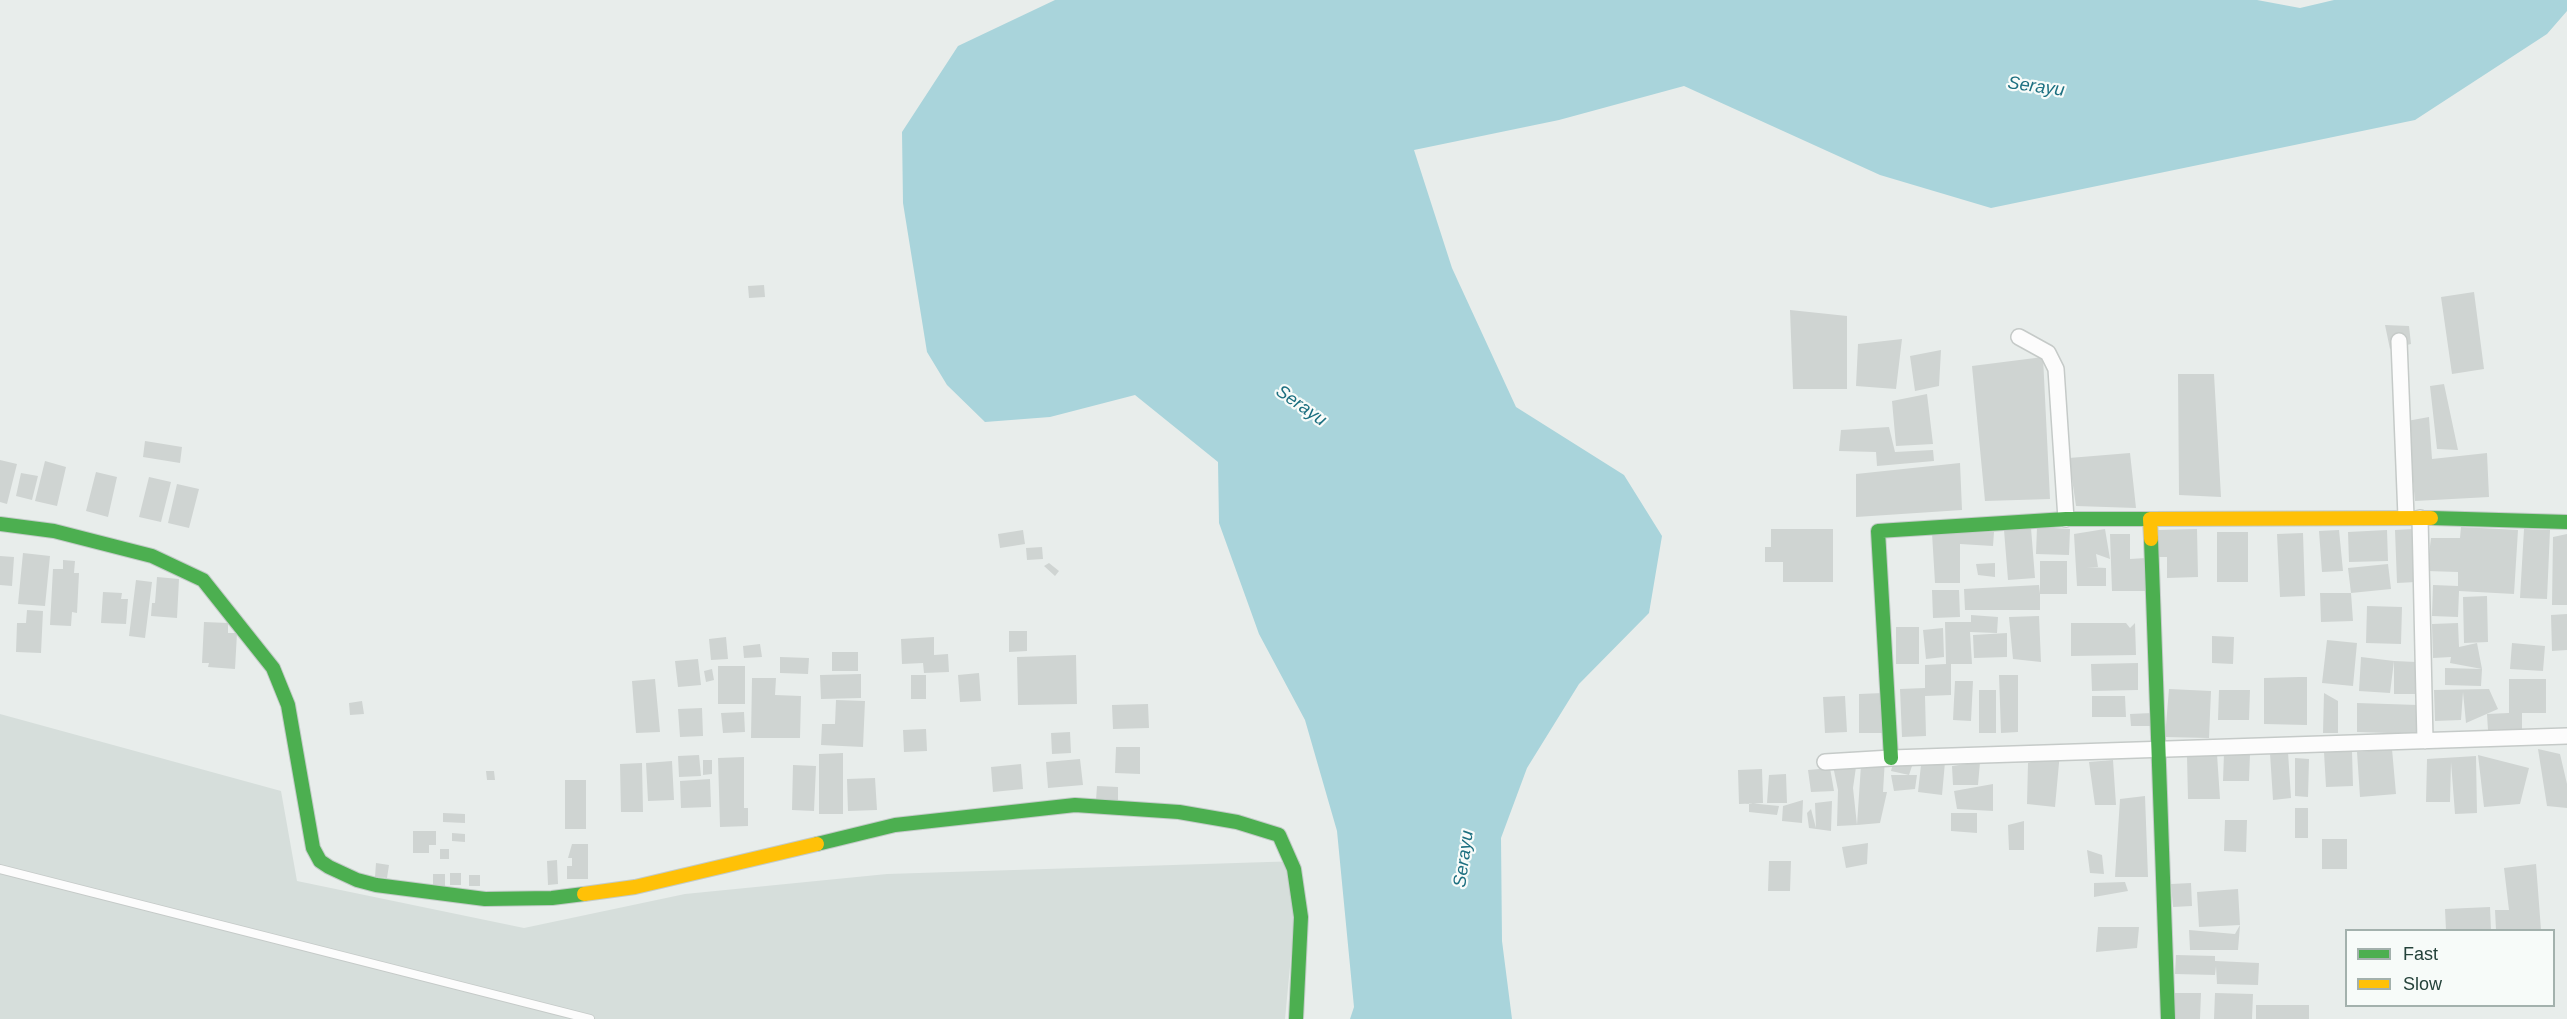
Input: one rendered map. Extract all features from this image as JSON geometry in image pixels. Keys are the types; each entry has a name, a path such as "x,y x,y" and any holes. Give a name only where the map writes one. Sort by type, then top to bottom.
{"street":[{"path":"2019,337 2048,353 2056,369 2066,519"},
{"path":"2398,341 2413,517 2425,741"},
{"path":"1891,758 1878,531 2066,519 2413,517 2567,522"},
{"path":"2150,519 2168,1019"},
{"path":"0,524 54,531 152,556 203,580 273,668 288,705 313,848 320,861 348,876 376,885 485,899 552,898 635,887 895,825 1005,811 1075,806 1179,812 1237,822 1279,835 1294,869 1301,917 1296,1019"},
{"path":"1825,762 2567,736"}],"lane":[{"path":"0,869 590,1019"}],"shaded area":[{"path":"0,714 281,791 297,881 524,928 685,894 887,874 1300,861 1285,1019 0,1019"}],"water":[{"name":"Serayu","path":"1055,0 2257,0 2300,8 2334,0 2567,0 2567,11 2547,34 2415,120 1991,208 1880,175 1684,86 1559,120 1414,150 1452,268 1516,407 1624,475 1662,536 1649,613 1579,684 1527,768 1501,838 1502,941 1512,1019 1350,1019 1354,1007 1337,831 1305,720 1259,634 1219,523 1218,462 1135,395 1050,417 985,422 947,385 927,352 903,203 902,132 958,46"}],"building":[{"path":"764,285 765,297 749,298 748,286"},
{"path":"2474,292 2484,369 2452,374 2441,297"},
{"path":"1790,310 1847,316 1847,389 1793,389"},
{"path":"2385,325 2409,326 2411,344 2390,349"},
{"path":"1902,339 1896,389 1856,386 1858,344"},
{"path":"1941,350 1939,386 1915,391 1910,356"},
{"path":"2043,357 2050,499 1985,501 1972,366"},
{"path":"2178,374 2214,374 2221,497 2179,495"},
{"path":"2444,384 2458,450 2437,449 2430,386"},
{"path":"1927,394 1933,444 1896,446 1892,401"},
{"path":"2429,417 2432,459 2487,453 2489,497 2415,501 2407,421"},
{"path":"1889,427 1895,452 1933,450 1934,461 1877,466 1876,452 1839,451 1841,430"},
{"path":"145,441 182,447 180,463 143,457"},
{"path":"2130,453 2136,508 2076,506 2069,458"},
{"path":"0,460 17,464 7,504 0,502"},
{"path":"45,461 66,467 57,506 35,501"},
{"path":"1960,463 1962,510 1856,517 1856,474"},
{"path":"96,472 117,477 108,517 86,511"},
{"path":"21,473 38,476 32,500 16,496"},
{"path":"149,477 171,482 161,522 139,517"},
{"path":"177,484 199,489 189,528 168,523"},
{"path":"2037,527 2070,529 2069,555 2036,554"},
{"path":"2461,527 2518,530 2514,594 2459,591 2458,617 2432,616 2433,585 2458,586 2458,572 2427,571 2431,538 2460,538"},
{"path":"2031,528 2035,578 2008,580 2004,530"},
{"path":"1771,529 1833,529 1833,582 1783,582 1783,562 1765,562 1765,547 1771,547"},
{"path":"2105,529 2110,559 2096,554 2098,567 2087,567 2106,568 2106,586 2077,586 2074,534"},
{"path":"2197,529 2198,577 2167,578 2167,557 2159,557 2158,530"},
{"path":"2414,529 2416,582 2397,583 2395,530"},
{"path":"2524,529 2550,530 2547,599 2520,598"},
{"path":"1023,530 1025,544 1000,548 998,534"},
{"path":"2339,530 2343,571 2322,572 2319,531"},
{"path":"2387,530 2388,561 2349,562 2348,532"},
{"path":"1994,532 1993,546 1960,544 1960,583 1935,583 1932,533"},
{"path":"2217,532 2248,532 2248,582 2217,582"},
{"path":"2303,533 2305,596 2280,597 2277,534"},
{"path":"2110,534 2130,534 2130,559 2146,558 2147,591 2112,591"},
{"path":"2567,534 2567,605 2552,605 2553,537"},
{"path":"1042,547 1043,559 1027,560 1026,548"},
{"path":"23,553 50,556 45,606 18,604"},
{"path":"0,556 14,557 12,586 0,585"},
{"path":"63,560 75,561 74,573 79,573 77,613 72,612 71,626 50,625 53,569 63,569"},
{"path":"2040,561 2067,561 2067,594 2040,594"},
{"path":"1049,563 1059,571 1055,576 1044,566"},
{"path":"1995,563 1995,577 1978,575 1976,564"},
{"path":"2388,564 2391,589 2351,593 2348,568"},
{"path":"157,577 179,579 177,618 151,616 152,603 155,603"},
{"path":"136,580 152,582 145,638 129,636"},
{"path":"2039,585 2040,610 1965,610 1964,589"},
{"path":"1932,590 1959,590 1960,617 1933,618"},
{"path":"103,592 122,593 121,599 128,599 126,624 101,623"},
{"path":"2320,593 2351,593 2353,621 2321,622"},
{"path":"2487,596 2488,642 2464,643 2463,597"},
{"path":"2367,606 2402,607 2401,644 2366,643"},
{"path":"27,610 43,611 41,653 16,652 17,623 26,623"},
{"path":"2567,614 2567,650 2552,651 2551,615"},
{"path":"1971,615 1998,617 1997,633 1970,632 1972,664 1951,664 1951,695 1925,696 1926,736 1902,737 1900,689 1925,688 1925,665 1946,664 1945,622 1971,622"},
{"path":"2039,616 2041,662 2013,659 2009,617"},
{"path":"204,622 228,623 228,633 237,633 235,669 208,667 209,663 202,663"},
{"path":"2071,623 2126,623 2130,628 2135,623 2136,655 2071,656"},
{"path":"2458,623 2459,647 2477,643 2482,669 2450,663 2451,657 2433,658 2432,624"},
{"path":"1896,627 1919,627 1919,664 1896,664"},
{"path":"1943,628 1944,657 1926,659 1923,630"},
{"path":"1009,631 1027,631 1027,651 1009,652"},
{"path":"2007,633 2007,657 1974,658 1973,635"},
{"path":"2212,636 2234,637 2233,664 2212,663"},
{"path":"726,637 728,659 711,660 709,639"},
{"path":"934,637 934,655 948,654 949,672 924,673 923,663 902,664 901,639"},
{"path":"2327,640 2357,643 2353,686 2322,683"},
{"path":"2512,643 2545,646 2543,671 2510,669"},
{"path":"760,644 762,657 744,658 743,646"},
{"path":"832,652 858,652 858,671 832,671"},
{"path":"1076,655 1077,704 1018,705 1017,657"},
{"path":"780,657 809,658 808,674 780,673"},
{"path":"2361,657 2394,661 2390,693 2359,691"},
{"path":"698,659 701,685 678,687 675,661"},
{"path":"2394,661 2416,662 2415,694 2394,694"},
{"path":"2138,663 2138,690 2092,691 2091,664"},
{"path":"718,666 745,666 745,704 718,704"},
{"path":"2445,668 2482,669 2481,686 2445,685"},
{"path":"712,669 714,680 706,682 704,671"},
{"path":"979,673 981,701 960,702 958,675"},
{"path":"861,674 861,698 821,699 820,675"},
{"path":"911,675 926,675 926,699 911,699"},
{"path":"1999,675 2018,675 2018,732 2001,733"},
{"path":"2307,677 2307,725 2264,724 2264,678"},
{"path":"752,678 776,678 775,695 801,696 800,738 751,738"},
{"path":"655,679 660,732 636,733 632,681"},
{"path":"2509,679 2546,679 2546,713 2522,713 2522,729 2488,730 2487,714 2509,713"},
{"path":"1955,681 1973,681 1971,721 1953,720"},
{"path":"2169,689 2211,691 2209,738 2165,737"},
{"path":"2489,689 2498,709 2466,723 2463,692 2461,720 2435,721 2434,690"},
{"path":"1979,690 1996,690 1996,733 1979,733"},
{"path":"2219,690 2250,690 2249,720 2218,720"},
{"path":"1883,693 1884,733 1859,733 1859,694"},
{"path":"2324,693 2338,701 2338,733 2323,733"},
{"path":"1845,696 1847,732 1825,733 1823,697"},
{"path":"2092,696 2125,696 2126,717 2092,717"},
{"path":"836,700 865,701 863,747 821,745 822,724 835,724"},
{"path":"362,701 364,714 350,715 349,703"},
{"path":"2357,703 2418,705 2417,734 2357,732"},
{"path":"1148,704 1149,728 1113,729 1112,705"},
{"path":"702,708 703,736 680,737 678,709"},
{"path":"744,712 745,732 723,733 721,713"},
{"path":"2152,713 2152,726 2131,726 2130,714"},
{"path":"926,729 927,751 904,752 903,730"},
{"path":"1070,732 1071,753 1052,754 1051,733"},
{"path":"1116,747 1140,747 1140,774 1115,773"},
{"path":"2392,749 2396,794 2360,797 2357,752"},
{"path":"2538,749 2560,754 2567,784 2567,808 2547,806"},
{"path":"2352,751 2353,786 2326,787 2324,752"},
{"path":"2060,752 2055,807 2027,804 2028,763"},
{"path":"2288,752 2291,798 2273,800 2270,753"},
{"path":"843,753 843,814 819,814 819,754"},
{"path":"2224,753 2250,754 2249,781 2223,781"},
{"path":"2217,754 2220,799 2188,799 2187,756"},
{"path":"699,755 701,776 679,777 678,756"},
{"path":"2478,755 2529,768 2520,804 2484,807"},
{"path":"2476,756 2477,813 2455,814 2451,762 2450,802 2426,802 2427,759"},
{"path":"744,757 744,808 748,808 748,826 720,827 718,758"},
{"path":"1915,757 1909,775 1891,771 1893,763"},
{"path":"1885,758 1883,792 1887,792 1880,823 1857,825 1861,765"},
{"path":"2295,758 2309,759 2308,797 2295,796"},
{"path":"1080,759 1083,785 1048,788 1046,762"},
{"path":"703,760 712,760 712,774 703,775"},
{"path":"1857,760 1853,788 1857,825 1837,826 1838,790 1833,766"},
{"path":"2113,760 2116,805 2095,805 2089,762"},
{"path":"672,761 674,800 648,801 646,763"},
{"path":"1945,762 1942,795 1918,792 1921,765"},
{"path":"1980,762 1978,785 1953,785 1952,766"},
{"path":"642,763 643,812 621,812 620,764"},
{"path":"1021,764 1023,789 993,792 991,767"},
{"path":"793,765 816,766 814,811 792,810"},
{"path":"1830,768 1834,791 1811,792 1808,770"},
{"path":"1762,769 1763,803 1739,804 1738,770"},
{"path":"486,771 494,771 495,780 487,780"},
{"path":"1786,774 1787,803 1767,803 1769,775"},
{"path":"1891,775 1917,775 1915,789 1894,791"},
{"path":"875,778 877,810 848,811 847,779"},
{"path":"710,779 711,807 681,808 680,781"},
{"path":"565,780 586,780 586,829 565,829"},
{"path":"1993,784 1993,811 1957,809 1954,791"},
{"path":"1097,786 1118,787 1118,801 1096,800"},
{"path":"2145,796 2148,877 2115,877 2120,799"},
{"path":"1803,800 1802,823 1782,821 1783,806"},
{"path":"1832,801 1831,831 1809,828 1807,813 1811,809 1816,828 1815,803"},
{"path":"1749,803 1779,806 1777,815 1749,812"},
{"path":"2295,808 2308,808 2308,838 2295,838"},
{"path":"443,813 465,814 465,823 443,822"},
{"path":"1951,813 1977,813 1977,833 1951,831"},
{"path":"2225,820 2247,820 2246,852 2224,851"},
{"path":"2024,821 2024,850 2009,850 2008,825"},
{"path":"413,831 436,831 436,845 429,845 429,853 413,853"},
{"path":"452,833 465,834 465,842 452,841"},
{"path":"2322,839 2347,839 2347,869 2322,869"},
{"path":"1868,843 1867,864 1846,868 1842,847"},
{"path":"572,844 588,844 588,879 567,879 567,866 572,866 572,858 568,858"},
{"path":"440,849 449,849 449,859 440,859"},
{"path":"2087,850 2102,855 2104,874 2090,873"},
{"path":"557,860 558,884 548,885 547,861"},
{"path":"1769,861 1791,861 1790,891 1768,891"},
{"path":"376,863 389,865 387,878 375,877"},
{"path":"2536,864 2541,929 2496,929 2495,910 2509,910 2504,868"},
{"path":"450,873 461,873 461,885 450,885"},
{"path":"433,874 445,874 445,886 433,886"},
{"path":"469,875 480,875 480,886 469,886"},
{"path":"2125,882 2128,891 2094,897 2094,883"},
{"path":"2191,883 2192,906 2173,907 2171,884"},
{"path":"2238,889 2240,925 2199,927 2197,892"},
{"path":"2490,907 2491,929 2446,929 2445,909"},
{"path":"2240,925 2238,950 2190,950 2189,930 2235,934"},
{"path":"2098,927 2139,927 2137,948 2096,952"},
{"path":"2176,955 2215,956 2215,961 2259,963 2258,985 2217,984 2216,966 2215,975 2175,974"},
{"path":"2175,993 2201,993 2200,1019 2175,1019"},
{"path":"2215,993 2253,994 2252,1019 2214,1019"},
{"path":"2256,1005 2309,1005 2309,1019 2256,1019"}],"traffic: fast":[{"path":"2431,518 2567,522"},
{"path":"1891,758 1878,531 2066,519 2150,519"},
{"path":"0,524 54,531 152,556 203,580 273,668 288,705 313,848 320,861 329,867 357,880 376,885 485,899 552,898 584,894"},
{"path":"2151,539 2168,1019"},
{"path":"817,844 895,825 1075,805 1179,812 1237,822 1279,835 1294,869 1301,917 1296,1019"}],"traffic: slow":[{"path":"2151,539 2150,519 2431,518"},
{"path":"584,894 635,887 817,844"}]}
